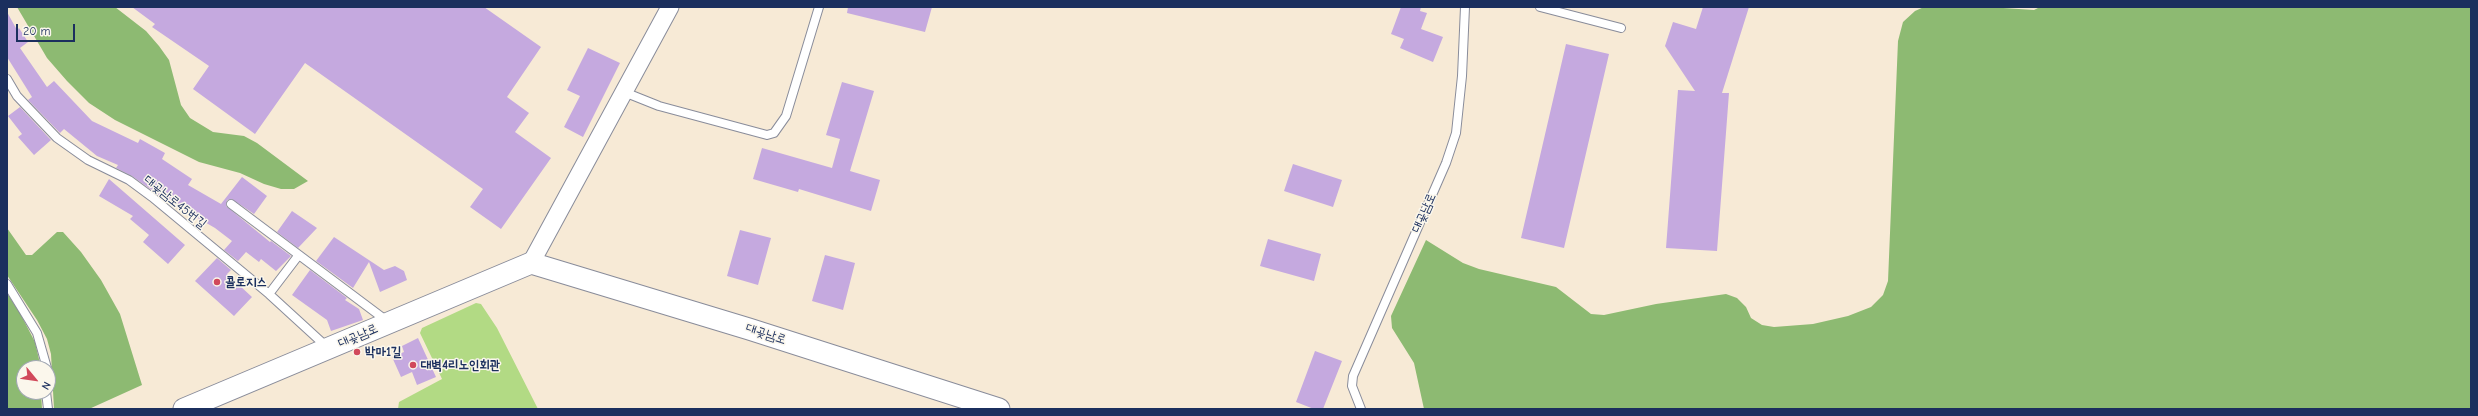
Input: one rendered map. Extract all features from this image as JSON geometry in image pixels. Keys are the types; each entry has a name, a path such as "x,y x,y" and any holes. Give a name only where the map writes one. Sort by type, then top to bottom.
{"street":[{"path":"531,263 670,7"},
{"name":"대곶남로","path":"184,409 531,263 749,329 996,409"}],"lane":[{"path":"624,92 659,106 767,135 774,133 786,116 819,7"},
{"name":"대곶남로","path":"1361,409 1352,386 1353,376 1446,164 1456,133 1462,76 1465,7"},
{"path":"1540,7 1621,28"},
{"name":"대곶남로45번길","path":"7,79 17,96 57,138 88,160 129,180 152,196 269,294 328,348"},
{"path":"231,204 298,256 390,323"},
{"path":"269,294 298,256"},
{"path":"7,284 37,333 45,360"}],"green space":[{"path":"17,7 115,7 146,31 169,60 181,105 190,118 213,132 244,136 257,143 308,181 294,189 281,189 264,184 240,173 199,162 115,120 89,103 47,58"},
{"path":"1924,7 1988,7 2034,10 2040,7 2471,7 2471,409 1424,409 1414,363 1392,328 1391,316 1426,240 1463,263 1479,269 1556,287 1591,314 1604,315 1656,304 1726,294 1737,298 1746,307 1751,318 1762,325 1774,327 1813,324 1848,316 1871,307 1883,295 1888,281 1898,41 1903,22 1915,11"},
{"path":"7,228 26,255 32,255 57,232 63,232 81,252 101,280 120,314 142,385 89,409 54,409 54,400 56,400 56,360 51,360 47,339 37,320 7,275"},
{"path":"7,293 20,313 35,342 39,360 16,360 16,400 41,400 42,409 7,409"},
{"path":"476,303 481,304 497,328 538,409 398,409 399,402 442,379 420,333 422,328"}],"building":[{"path":"132,7 484,7 541,47 507,97 529,113 515,132 551,158 501,229 470,207 483,189 305,63 255,134 193,89 209,66 152,27 155,24"},
{"path":"848,7 932,7 925,32 847,13"},
{"path":"1401,7 1421,7 1420,11 1427,13 1421,29 1443,37 1433,62 1400,48 1404,39 1391,34"},
{"path":"1703,7 1749,7 1722,93 1729,93 1717,251 1666,248 1678,90 1695,91 1665,46 1673,22 1696,29"},
{"path":"7,12 17,30 19,28 28,42 20,48 47,87 54,81 92,121 138,143 140,139 165,153 162,159 192,179 188,185 221,204 242,177 267,196 254,214 232,199 227,200 226,206 270,242 271,241 291,256 276,271 261,259 259,262 246,252 238,261 224,250 232,241 215,228 160,196 132,176 116,168 118,165 97,156 64,129 60,133 28,100 32,97 7,57"},
{"path":"1566,44 1609,54 1564,248 1521,238"},
{"path":"588,48 620,63 583,137 564,127 580,96 567,90"},
{"path":"842,82 874,91 850,171 880,180 871,211 799,189 798,192 753,179 762,148 832,168 840,139 826,135"},
{"path":"20,107 51,140 34,155 18,137 22,134 8,116"},
{"path":"1293,164 1342,180 1333,207 1284,191"},
{"path":"109,179 185,245 168,264 143,242 149,235 130,219 133,216 99,196"},
{"path":"292,211 317,228 298,248 277,232"},
{"path":"740,230 771,238 758,285 727,276"},
{"path":"334,237 384,270 395,266 404,271 407,280 380,292 369,262 353,288 316,261"},
{"path":"1268,239 1321,254 1314,281 1260,266"},
{"path":"825,255 855,263 843,310 812,301"},
{"path":"217,258 231,270 227,274 252,297 234,316 195,281"},
{"path":"310,270 347,298 345,300 359,309 363,320 331,331 327,320 292,295"},
{"name":"대벽4리노인회관","path":"418,338 436,377 417,385 412,372 401,377 392,357 404,352 402,346"},
{"path":"1315,351 1342,361 1323,409 1314,409 1296,402"}],"place":[{"name":"콜로지스","path":"217,282"},
{"name":"박마1길","path":"357,352"},
{"name":"대벽4리노인회관","path":"413,365"}]}
